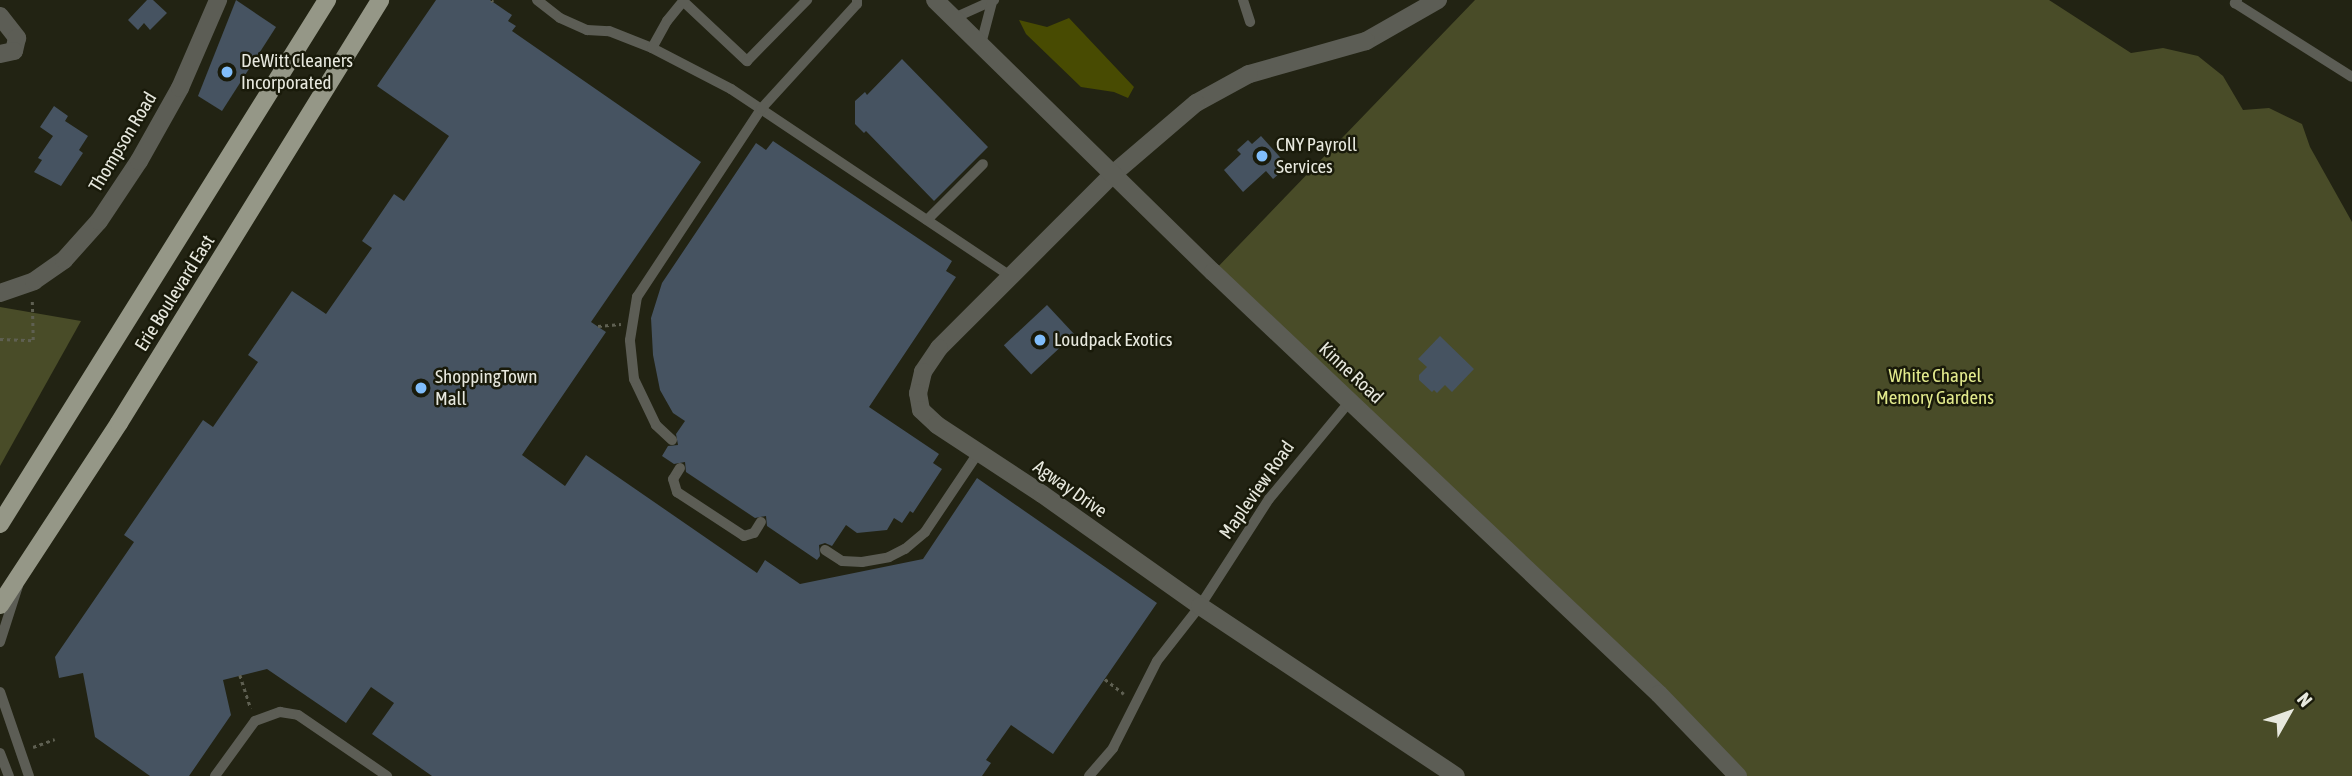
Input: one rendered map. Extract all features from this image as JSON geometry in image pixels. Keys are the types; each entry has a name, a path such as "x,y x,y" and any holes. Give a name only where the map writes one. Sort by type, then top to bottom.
{"main road":[{"name":"Erie Boulevard East","path":"0,524 327,0"},
{"name":"Erie Boulevard East","path":"0,605 126,411 380,0"}],"street":[{"name":"Thompson Road","path":"0,293 31,282 64,260 99,221 139,161 180,88 218,0"},
{"name":"Kinne Road","path":"936,0 1113,174 1659,694 1738,776"},
{"name":"Agway Drive","path":"1432,2 1366,41 1249,74 1220,87 1168,125 1009,275 939,348 923,372 919,388 921,410 937,425 1200,606 1456,776"},
{"path":"0,54 14,51 17,38 3,18"}],"lane":[{"path":"537,0 560,18 587,30 608,32 652,48 696,70 761,109 1009,275"},
{"path":"652,48 667,21 683,1 747,61 807,0"},
{"path":"672,440 656,425 634,379 631,359 636,297 761,109 858,4 857,0"},
{"path":"1243,0 1250,22"},
{"path":"2237,0 2235,3 2352,77"},
{"path":"954,18 993,1"},
{"path":"981,44 993,1"},
{"path":"927,220 984,164"},
{"name":"Mapleview Road","path":"1089,776 1113,748 1157,661 1200,606 1269,499 1350,401"},
{"path":"825,550 842,561 862,562 889,557 905,549 925,532 978,453"},
{"path":"680,468 673,478 677,492 744,536 754,533 761,522"},
{"path":"0,642 21,575"},
{"path":"0,692 29,776"},
{"path":"215,776 255,721 280,712 298,715 387,776"},
{"path":"0,753 9,776"}],"path":[{"path":"0,338 33,340 31,282"},
{"path":"598,326 600,323 632,324"},
{"path":"240,675 255,721"},
{"path":"1105,679 1135,702"}],"green space":[{"name":"White Chapel Memory Gardens","path":"1475,0 2049,0 2131,53 2163,48 2198,56 2223,76 2243,110 2269,108 2302,124 2310,147 2352,222 2352,776 1738,776 1213,272"},
{"path":"0,307 81,321 0,466"}],"shaded area":[{"path":"1069,18 1134,87 1128,98 1114,92 1081,87 1026,34 1019,20 1047,27"}],"building":[{"path":"147,0 153,0 167,13 150,30 144,23 138,30 128,20"},
{"name":"DeWitt Cleaners Incorporated","path":"236,0 276,27 222,111 198,96"},
{"name":"ShoppingTown Mall","path":"436,0 490,0 512,15 508,21 516,26 512,31 701,162 591,322 606,332 522,455 565,486 586,455 757,573 765,560 800,584 923,559 977,478 1157,603 1053,754 1011,725 986,760 991,763 982,776 432,776 372,734 394,703 371,687 346,723 267,669 223,680 231,715 189,776 150,776 95,737 83,673 59,678 55,657 134,542 124,535 203,420 213,427 258,362 248,355 292,291 326,314 372,248 362,241 394,194 404,201 449,136 377,86"},
{"path":"902,59 988,147 934,201 866,131 864,133 855,124 855,101 865,92 867,95"},
{"path":"54,106 68,116 65,121 88,136 79,150 83,153 61,186 34,172 42,160 38,158 53,136 40,127"},
{"path":"1261,136 1288,166 1273,179 1266,171 1243,192 1224,170 1241,154 1237,150 1248,140 1252,144"},
{"path":"773,141 952,261 946,271 956,277 869,407 939,454 933,463 942,469 913,513 910,511 902,523 894,518 887,530 857,533 846,525 832,546 825,543 819,545 820,556 817,560 767,526 766,516 755,518 686,472 685,462 674,464 662,456 668,446 678,445 676,434 685,421 673,413 660,390 653,355 651,318 662,283 756,143 766,150"},
{"name":"Loudpack Exotics","path":"1047,305 1074,334 1031,374 1004,345"},
{"path":"1440,336 1474,369 1452,392 1445,385 1437,393 1434,390 1432,392 1419,380 1419,375 1427,367 1418,359"}],"place":[{"name":"DeWitt Cleaners Incorporated","path":"227,72"},
{"name":"CNY Payroll Services","path":"1262,156"},
{"name":"Loudpack Exotics","path":"1040,340"},
{"name":"ShoppingTown Mall","path":"421,388"}]}
